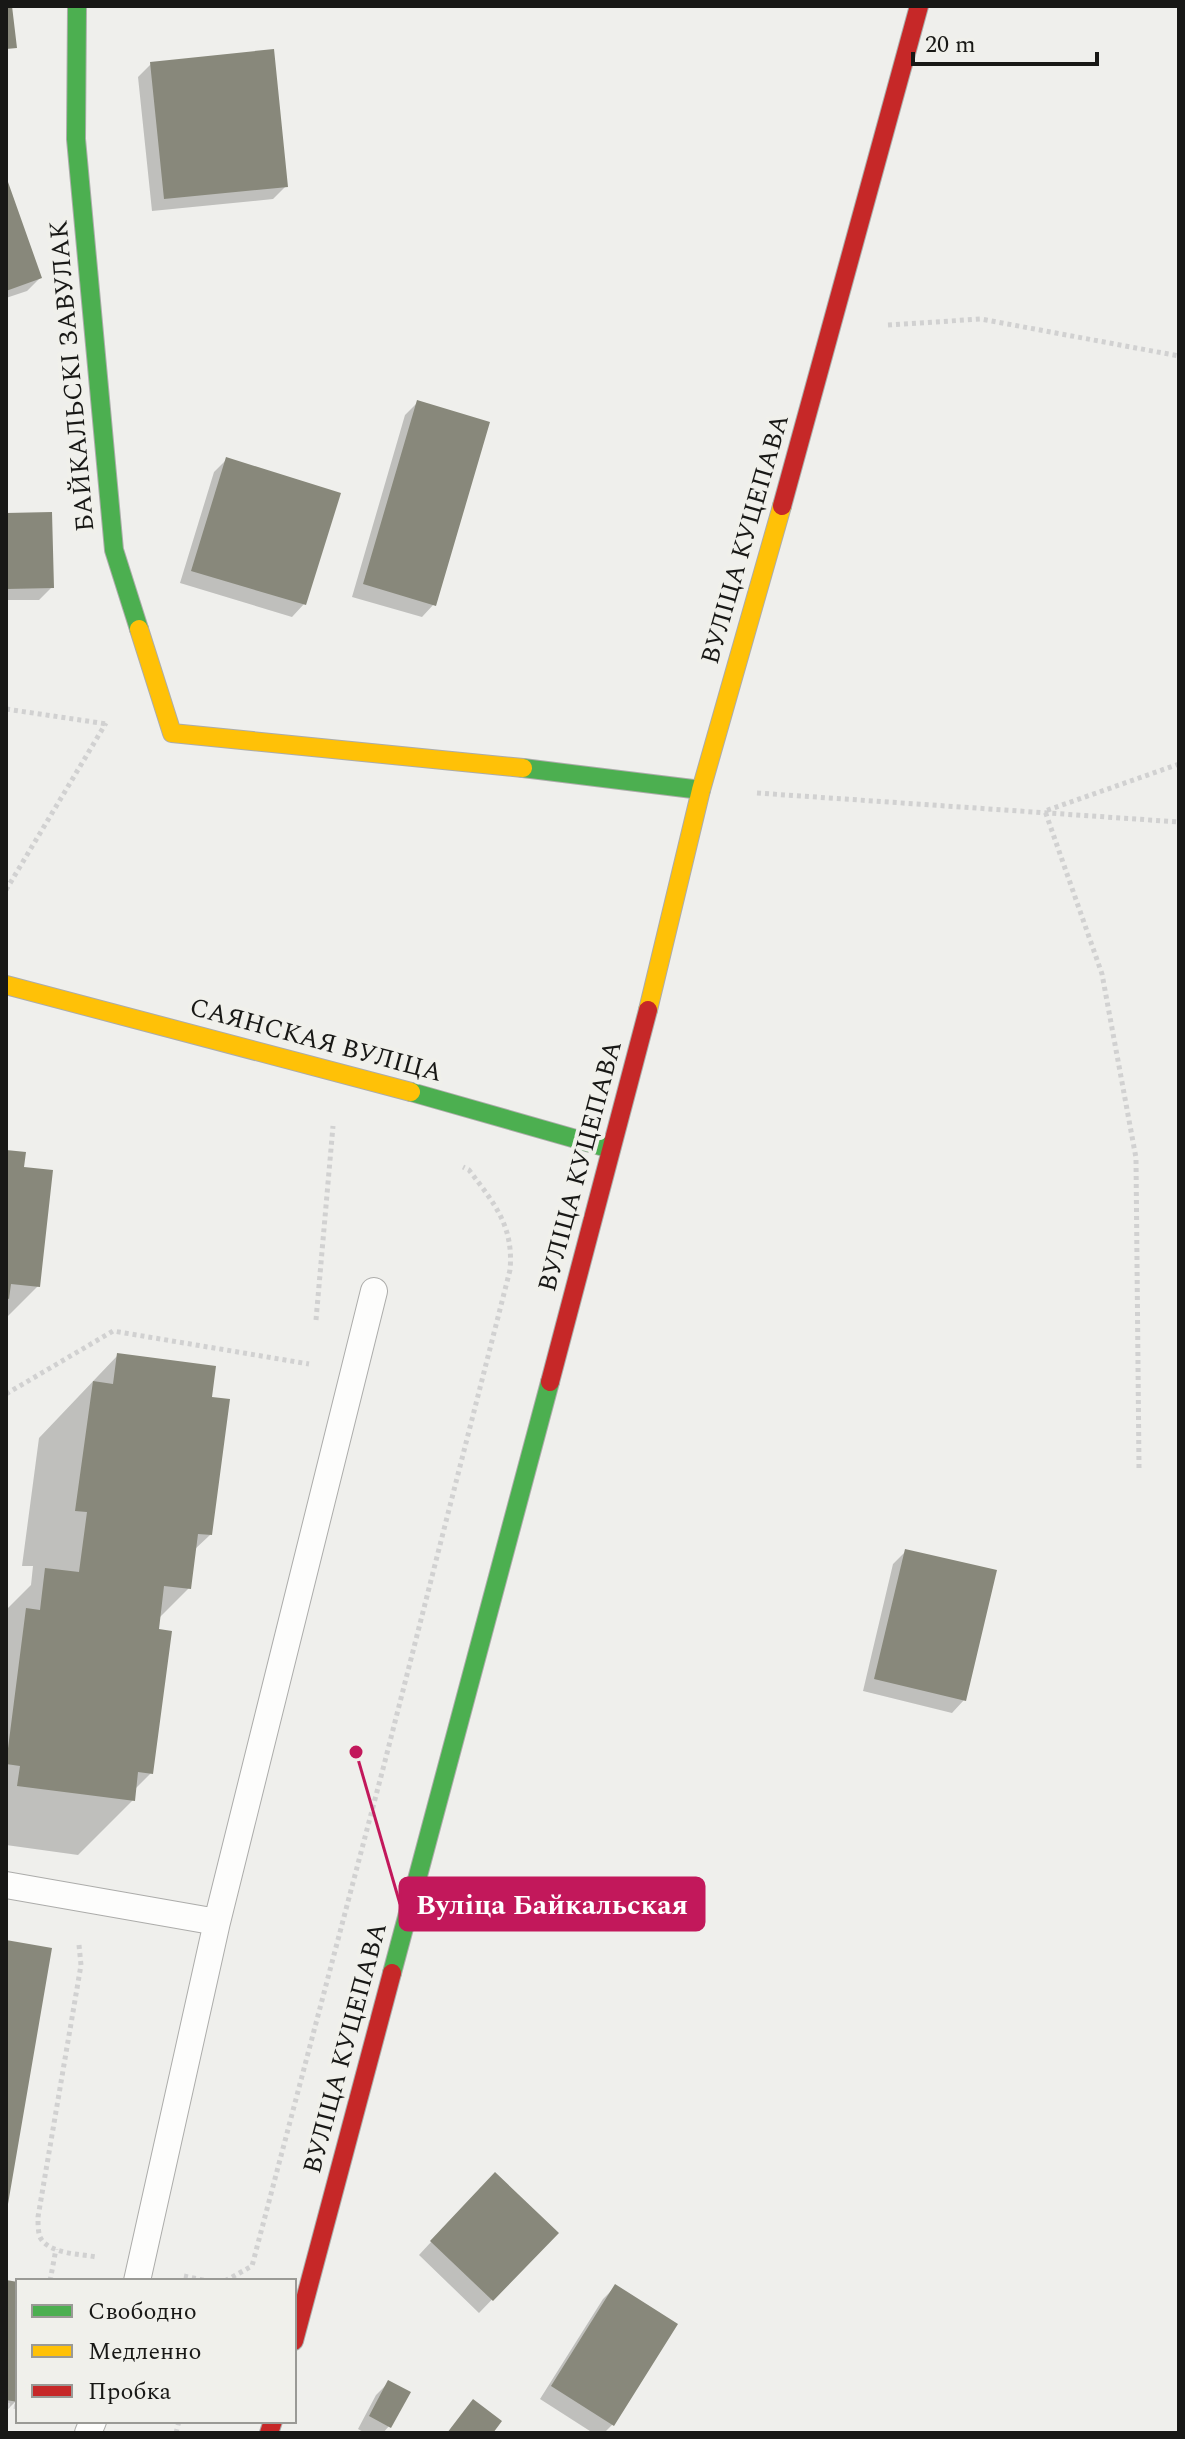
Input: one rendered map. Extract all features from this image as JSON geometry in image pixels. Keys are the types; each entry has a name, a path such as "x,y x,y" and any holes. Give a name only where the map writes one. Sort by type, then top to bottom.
{"street":[{"name":"БАЙКАЛЬСКІ ЗАВУЛАК","path":"77,6 76,139 114,550 172,733"},
{"name":"ВУЛІЦА КУЦЕПАВА","path":"296,2333 641,1040 701,790 832,329 919,6"},
{"path":"172,733 486,764 701,790"},
{"name":"САЯНСКАЯ ВУЛІЦА","path":"6,985 338,1071 611,1149"}],"lane":[{"path":"137,2279 217,1922 374,1291"},
{"path":"6,1885 217,1922"}],"path":[{"path":"832,329 981,319 1179,356"},
{"path":"6,709 172,733"},
{"path":"6,890 106,723"},
{"path":"1045,811 1179,764"},
{"path":"701,790 1179,822"},
{"path":"1045,811 1102,974 1136,1158 1139,1468"},
{"path":"315,1334 338,1071"},
{"path":"6,1394 113,1331 355,1373"},
{"path":"50,2279 56,2249 39,2236 38,2217 81,1965 78,1937"}],"building":[{"path":"6,6 12,6 17,48 6,49"},
{"path":"274,49 288,187 164,199 150,62"},
{"path":"6,183 42,278 6,291"},
{"path":"417,400 490,422 436,606 363,584"},
{"path":"226,457 341,493 306,605 191,571"},
{"path":"52,512 54,588 6,589 6,513"},
{"path":"6,1150 26,1152 24,1167 53,1170 40,1287 11,1284 9,1299 6,1298"},
{"path":"117,1353 216,1366 212,1397 230,1399 212,1535 198,1534 191,1589 164,1586 159,1629 172,1631 153,1774 138,1772 135,1801 17,1786 20,1766 6,1764 26,1608 40,1610 45,1568 79,1572 87,1512 75,1511 93,1381 113,1384"},
{"path":"905,1549 997,1570 966,1701 874,1679"},
{"path":"6,1940 52,1948 8,2204 6,2203"},
{"path":"495,2172 559,2233 493,2301 430,2241"},
{"path":"6,2280 16,2282 16,2402 6,2400"},
{"path":"615,2284 678,2324 614,2426 551,2386"},
{"path":"388,2380 411,2392 391,2428 369,2416"},
{"path":"473,2399 502,2421 493,2433 447,2433"}],"traffic: fast":[{"path":"77,6 76,139 114,550 139,629"},
{"path":"523,768 701,790"},
{"path":"411,1092 611,1149"},
{"path":"392,1973 550,1382"}],"traffic: slow":[{"path":"648,1010 701,790 782,506"},
{"path":"139,629 172,733 523,768"},
{"path":"6,985 411,1092"}],"traffic: jam":[{"path":"782,506 919,6"},
{"path":"550,1382 648,1010"},
{"path":"296,2333 392,1973"},
{"path":"269,2433 272,2423"}],"place":[{"name":"Вуліца Байкальская","path":"356,1752"}]}
